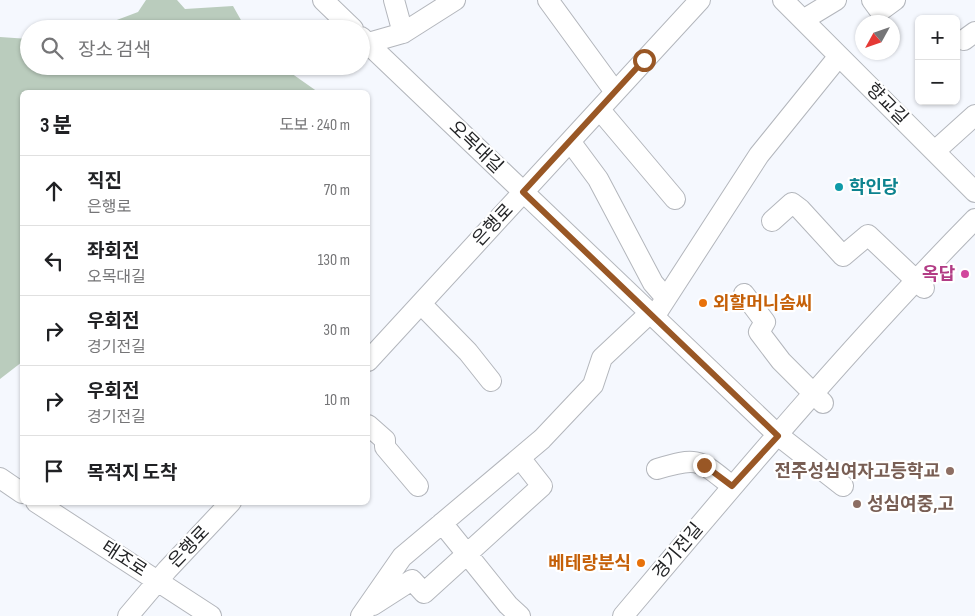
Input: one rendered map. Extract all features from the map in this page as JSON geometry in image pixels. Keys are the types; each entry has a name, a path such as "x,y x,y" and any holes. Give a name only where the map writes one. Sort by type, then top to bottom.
{"street":[{"path":"323,0 344,20"},
{"path":"394,0 403,33"},
{"name":"오목대길","path":"370,39 403,33 454,0"},
{"path":"548,0 610,85"},
{"name":"은행로","path":"370,358 700,0"},
{"name":"향교길","path":"783,0 975,192"},
{"path":"803,20 836,0"},
{"path":"872,0 880,11 895,0"},
{"name":"오목대길","path":"370,46 778,436 843,486"},
{"path":"363,613 402,556 542,439 593,385 602,358 652,315 666,298 759,155 839,56"},
{"path":"935,151 975,115"},
{"path":"605,116 675,200"},
{"path":"575,148 598,179 653,283 666,298"},
{"path":"772,220 792,203 800,208 843,256 868,235 921,284"},
{"name":"경기전길","path":"624,616 732,486 778,436 819,399 921,284 975,219"},
{"path":"744,294 765,322 759,332 781,361 819,399"},
{"path":"426,308 468,352 491,381"},
{"path":"370,427 385,440 385,446 418,486"},
{"path":"363,613 412,580 424,593 542,486 520,458"},
{"path":"657,469 686,460 704,465 732,486"},
{"path":"0,478 20,492"},
{"name":"태조로","path":"41,505 212,616"},
{"name":"은행로","path":"128,616 158,580 228,505"},
{"path":"442,524 508,605 520,616"}],"green space":[{"path":"146,0 177,0 185,9 233,6 241,20 117,20 138,12"},
{"path":"0,37 20,38 20,75 294,75 315,90 20,90 20,364 0,379"}],"place":[{"name":"학인당","path":"839,187"},
{"name":"옥답","path":"965,274"},
{"name":"외할머니솜씨","path":"703,303"},
{"name":"전주성심여자고등학교","path":"950,471"},
{"name":"성심여중,고","path":"857,504"},
{"name":"베테랑분식","path":"641,563"}],"route":[{"path":"644,60 523,192 778,436 732,486 704,465"}]}
